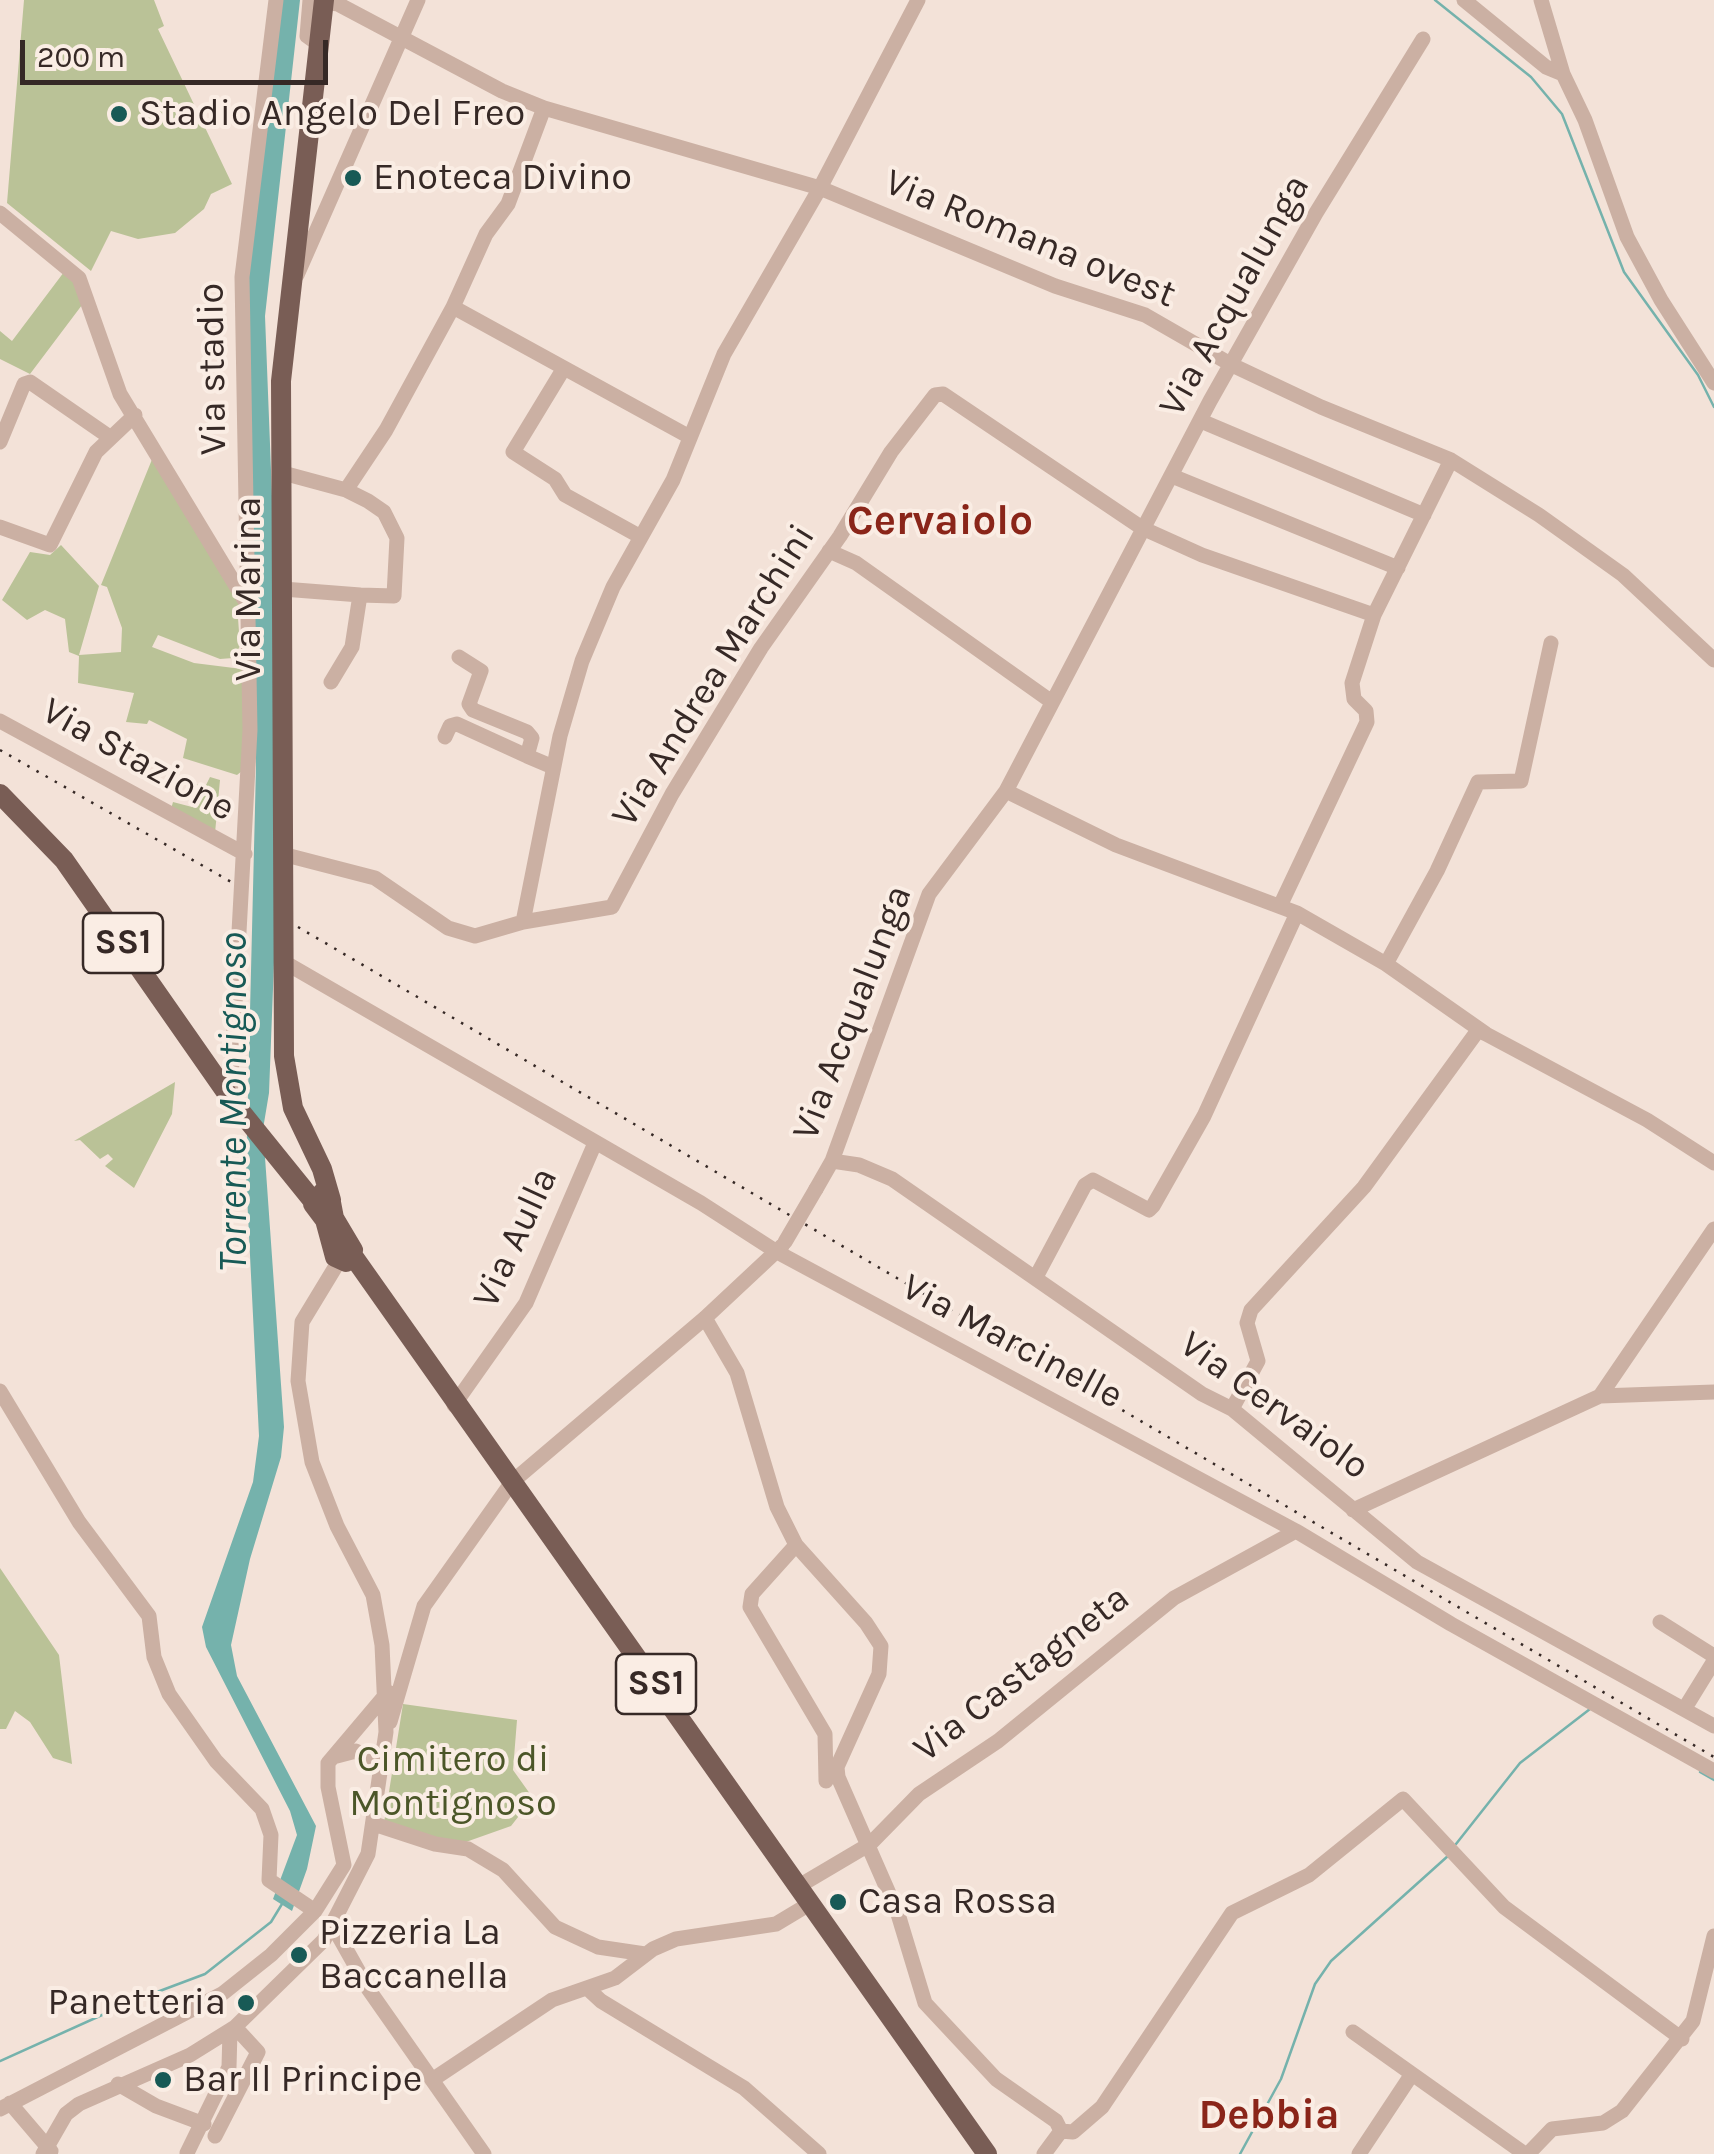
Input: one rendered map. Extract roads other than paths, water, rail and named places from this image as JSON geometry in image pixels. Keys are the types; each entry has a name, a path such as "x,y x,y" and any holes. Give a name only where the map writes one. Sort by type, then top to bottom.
{"main road":[{"name":"Via Marina","path":"319,1192 292,1108 284,1056 281,381 320,1"},
{"name":"SS1","path":"0,794 64,860 268,1147 319,1192 334,1218 347,1259 512,1482 986,2154"}],"street":[{"name":"Via stadio","path":"232,1100 245,854 250,610 242,277 276,0"},
{"path":"290,287 418,0"},
{"path":"286,855 374,878 460,934 491,934 522,922 553,766 582,660 613,586 673,480 724,354 820,188 918,0"},
{"path":"1464,0 1546,68 1563,74"},
{"path":"1541,0 1563,74 1627,237 1661,300 1714,383"},
{"name":"Via Romana ovest","path":"320,1 338,4 502,91 544,108 820,188 1056,286 1145,315 1232,365 1452,460 1539,514 1623,575 1714,660"},
{"name":"Via Acqualunga","path":"386,1732 424,1606 512,1482 706,1318 781,1247 832,1161 929,894 1006,791 1142,528 1232,365 1316,214 1423,39"},
{"path":"346,490 386,430 453,308 486,234 508,204 544,108"},
{"path":"0,213 78,278 120,394 250,610"},
{"path":"453,308 688,436"},
{"path":"564,368 513,452 554,478 565,495 641,537"},
{"path":"0,442 24,384 30,382 111,438"},
{"name":"Via Andrea Marchini","path":"522,922 612,908 699,748 892,452 935,395 943,394 1142,528 1202,555 1374,615"},
{"path":"0,528 50,545 96,452 135,414"},
{"path":"1201,421 1424,515"},
{"path":"1280,906 1367,722 1366,711 1354,699 1352,684 1374,615 1452,460"},
{"path":"283,473 346,490 384,512 397,538 394,596 283,590"},
{"path":"1172,476 1398,568"},
{"path":"829,552 870,573 1052,702"},
{"path":"331,682 352,648 360,595"},
{"path":"1386,964 1438,870 1478,782 1521,781 1551,643"},
{"path":"459,657 481,671 469,704 473,710 527,732 532,738 526,756"},
{"name":"Via Stazione","path":"0,722 245,854"},
{"path":"445,737 450,726 457,724 553,766"},
{"path":"1006,791 1116,845 1298,913 1386,964 1479,1029 1647,1120 1714,1163"},
{"path":"1036,1277 1085,1185 1093,1180 1148,1210 1153,1206 1204,1116 1298,913"},
{"name":"Via Marcinelle","path":"284,962 595,1143 1296,1531 1450,1624 1714,1771"},
{"path":"1232,1408 1258,1361 1247,1323 1251,1310 1364,1187 1479,1029"},
{"name":"Via Aulla","path":"454,1405 526,1303 595,1143"},
{"name":"Via Cervaiolo","path":"832,1161 859,1165 892,1179 1202,1394 1232,1408 1353,1510 1600,1396 1714,1392"},
{"path":"1600,1396 1714,1229"},
{"path":"347,1259 320,1288 298,1336 304,1425 322,1492 373,1595 388,1692 374,1824 359,1877 333,1926 233,2029 190,2056 118,2084 66,2114 48,2152 5,2106 222,1994 271,1955 344,1865 326,1772 388,1692"},
{"path":"706,1318 737,1373 778,1507 796,1545 866,1623 881,1646 879,1674 837,1767 842,1790 870,1844 898,1914 925,2003 996,2079 1056,2122 1061,2132"},
{"path":"0,1391 79,1522 149,1616 154,1657 169,1694 216,1761 262,1808 271,1835 267,1874 274,1884 311,1908"},
{"path":"1353,1510 1429,1569 1714,1726"},
{"name":"Via Castagneta","path":"645,1954 676,1939 776,1924 805,1894 870,1844 918,1794 998,1741 1174,1598 1296,1531"},
{"path":"796,1545 752,1594 750,1607 826,1734 826,1781"},
{"path":"1660,1622 1714,1658 1685,1708"},
{"path":"334,1757 356,1751 381,1770"},
{"path":"1061,2132 1074,2132 1102,2107 1232,1913 1309,1875 1403,1799 1453,1848 1504,1907 1682,2039"},
{"path":"374,1824 435,1844 468,1849 503,1870 556,1927 598,1948 645,1954"},
{"path":"333,1926 369,1990 484,2154"},
{"path":"1353,2032 1527,2154 1552,2128 1612,2119 1682,2039 1693,2021 1714,1936"},
{"path":"432,2080 552,2000 615,1978 645,1954"},
{"path":"587,1988 602,2002 744,2088 820,2154"},
{"path":"210,2130 226,2074 233,2029"},
{"path":"176,2154 187,2154 210,2130 244,2082 258,2052 233,2029"},
{"path":"226,2074 244,2082"},
{"path":"1359,2154 1412,2074"},
{"path":"118,2084 210,2130"},
{"path":"1044,2154 1061,2132"}],"water":[{"path":"281,0 300,0 265,316 275,573 278,858 269,1093 263,1129 284,1427 281,1457 250,1559 231,1645 237,1676 316,1826 307,1869 292,1911 273,1899 297,1835 290,1811 206,1647 202,1627 253,1482 259,1436 246,1175 256,767 245,308"}],"waterway":[{"path":"1435,0 1531,77 1562,114 1624,272 1698,375 1714,407"},
{"path":"1456,1844 1520,1763 1590,1709"},
{"path":"1700,1772 1714,1780"},
{"path":"1240,2154 1281,2079 1315,1984 1331,1961 1449,1855"},
{"name":"Torrente Montignoso","path":"0,2061 133,2001 205,1974 271,1922 282,1904"}],"railway":[{"path":"0,750 233,883"},
{"path":"298,927 1714,1757"}],"place":[{"name":"Stadio Angelo Del Freo","path":"119,114"},
{"name":"Enoteca Divino","path":"353,178"},
{"name":"Casa Rossa","path":"838,1902"},
{"name":"Pizzeria La Baccanella","path":"299,1955"},
{"name":"Panetteria","path":"246,2003"},
{"name":"Bar Il Principe","path":"163,2080"}],"district":[{"name":"Cervaiolo","path":"940,522"},
{"name":"Debbia","path":"1269,2116"}],"park label":[{"name":"Cimitero di Montignoso","path":"453,1782"}]}
